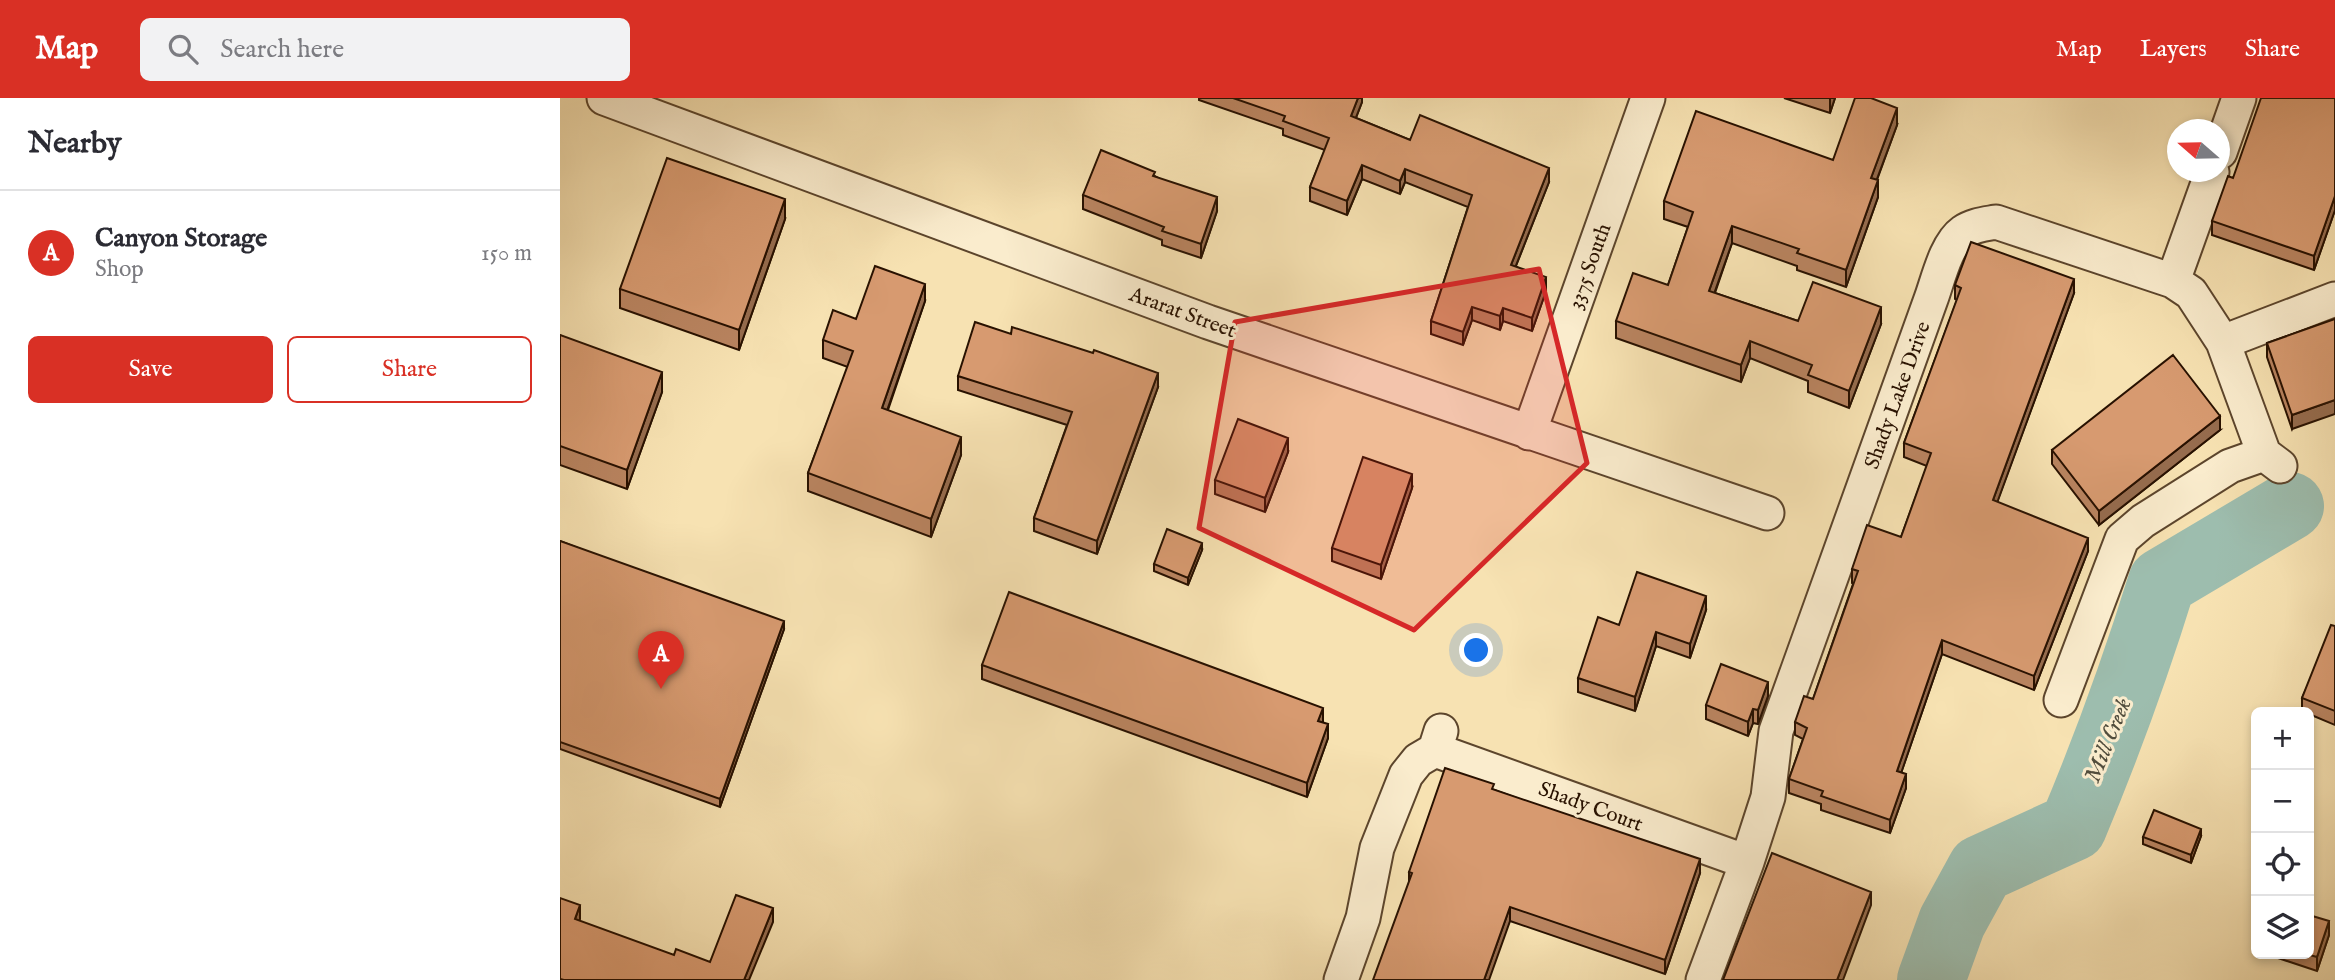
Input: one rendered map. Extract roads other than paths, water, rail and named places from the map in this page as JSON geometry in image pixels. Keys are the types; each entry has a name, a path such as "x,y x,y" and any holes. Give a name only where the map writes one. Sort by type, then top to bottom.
{"street":[{"name":"Ararat Street","path":"604,98 1208,321 1767,513"},
{"path":"2230,124 2239,98"},
{"name":"3375 South","path":"1529,433 1646,99"},
{"path":"2173,281 2208,182"},
{"name":"Shady Lake Drive","path":"1703,980 1768,797 1776,731 1951,245 1962,233 1975,226 1996,222 2173,281 2191,293 2223,342 2272,460 2230,466 2144,521 2122,539 2061,700"},
{"path":"2223,342 2335,299"},
{"name":"Shady Court","path":"1341,980 1363,918 1377,848 1406,775 1438,739 1747,862"}],"waterway":[{"name":"Mill Creek","path":"1931,980 1952,922 1981,869 2073,827 2120,706 2162,582 2290,506"}],"place":[{"name":"Canyon Storage","path":"661,689"}]}
